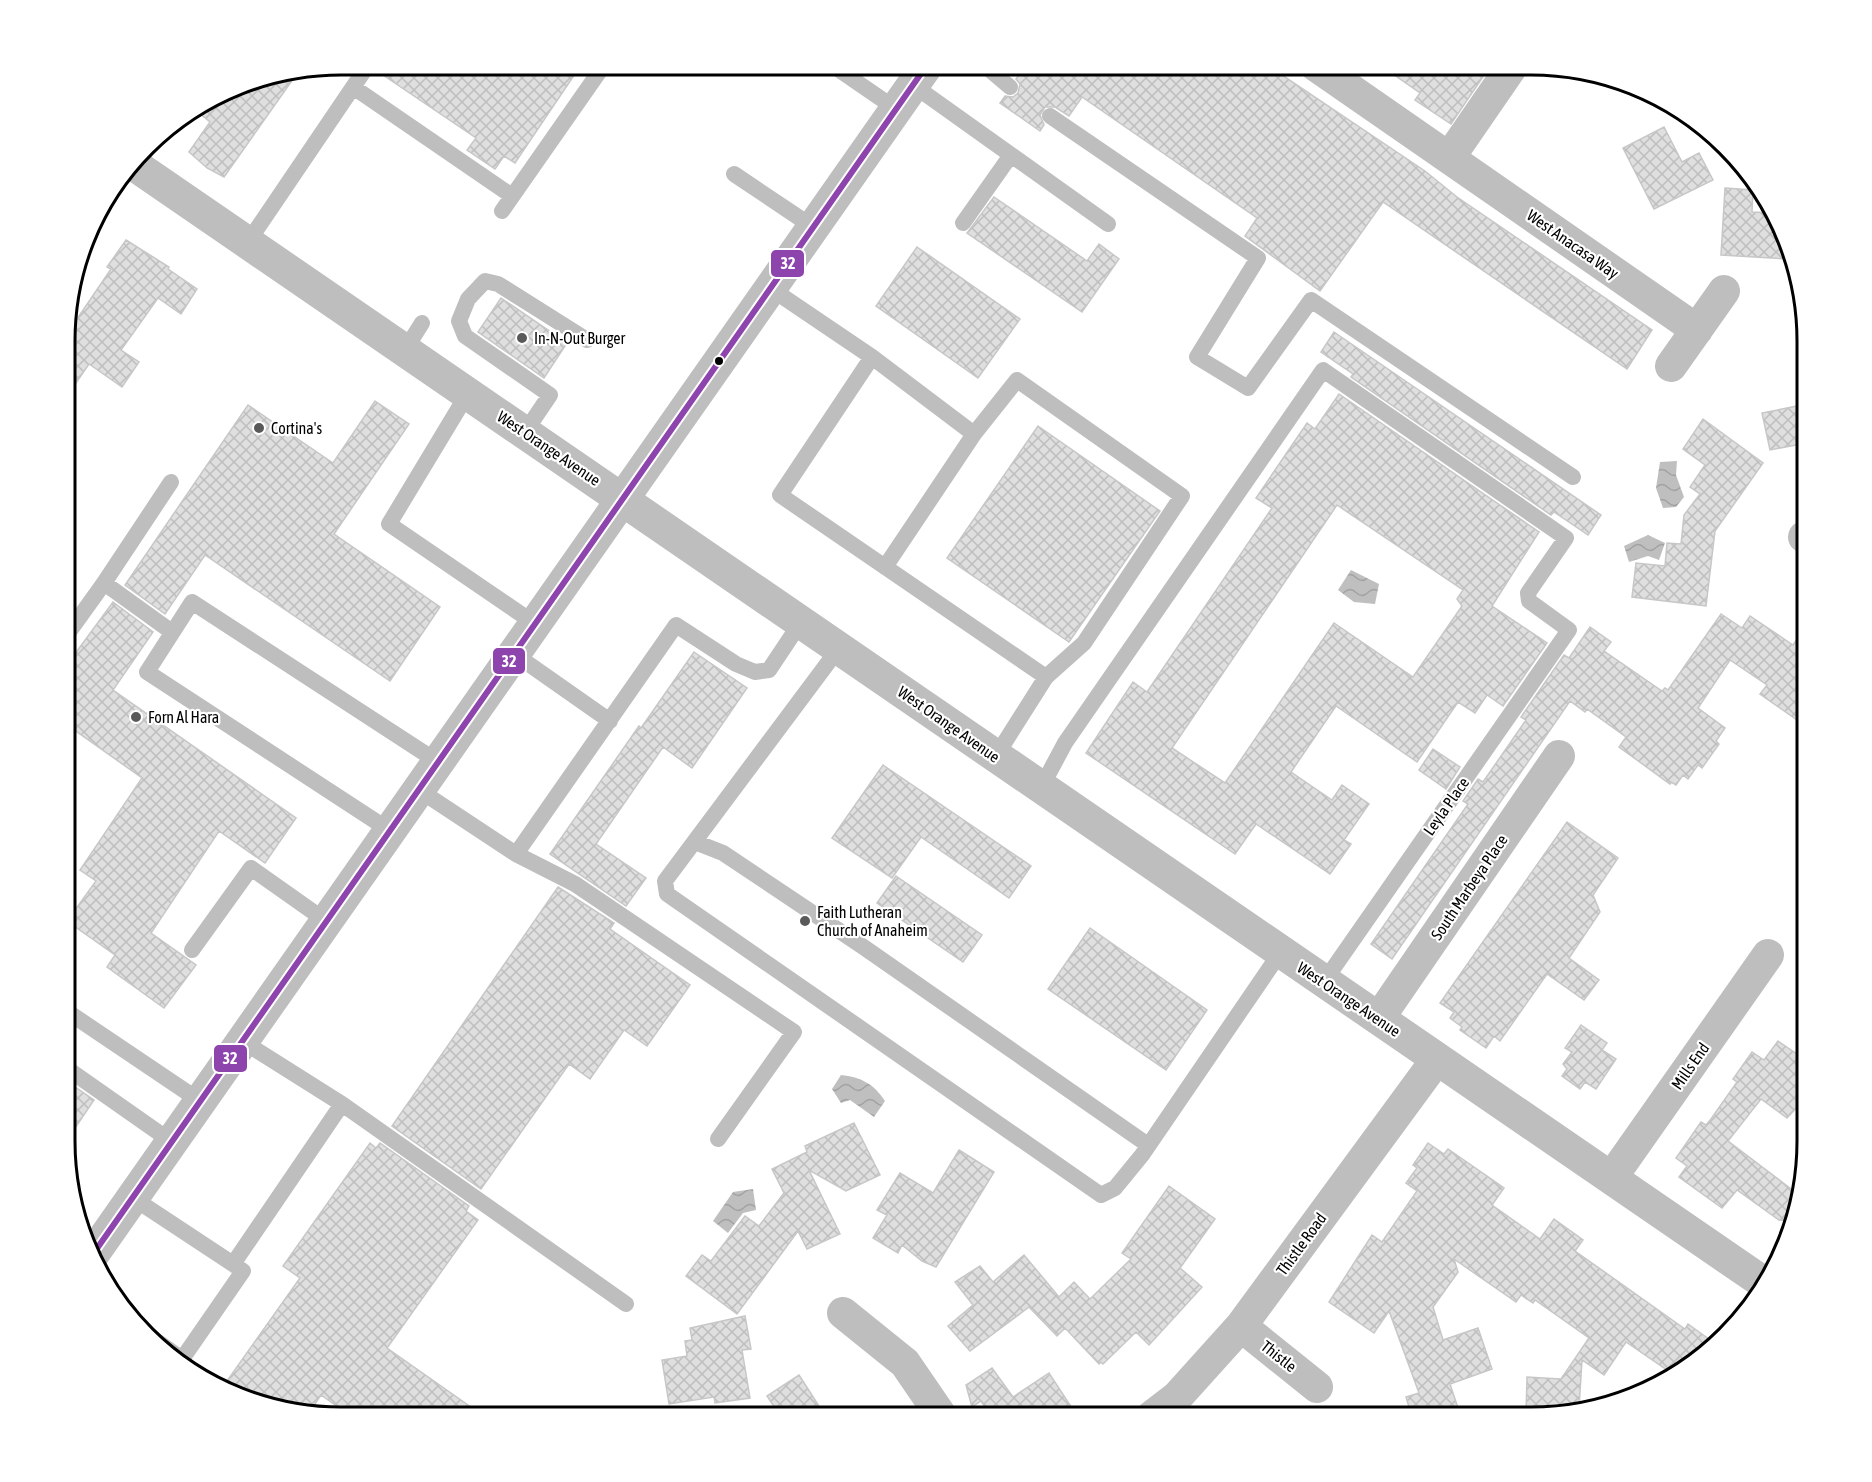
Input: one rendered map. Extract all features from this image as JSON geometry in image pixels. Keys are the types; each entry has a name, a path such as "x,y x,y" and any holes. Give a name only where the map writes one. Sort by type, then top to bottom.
{"street":[{"name":"West Anacasa Way","path":"1330,75 1697,330"},
{"path":"1449,158 1507,75"},
{"path":"98,1249 912,86"},
{"name":"West Orange Avenue","path":"139,168 248,242 413,337 468,393 1280,953 1379,1018 1758,1279"},
{"path":"1671,366 1724,291"},
{"name":"South Marbeya Place","path":"1379,1018 1558,756"},
{"name":"Mills End","path":"1612,1177 1768,955"},
{"name":"Thistle Road","path":"1164,1407 1177,1397 1241,1326 1437,1059"},
{"path":"843,1313 905,1363 935,1407"},
{"name":"Thistle","path":"1241,1326 1317,1387"}],"lane":[{"path":"248,242 361,75"},
{"path":"502,211 597,75"},
{"path":"870,75 912,86 1108,224"},
{"path":"996,75 1010,87"},
{"path":"353,87 512,196"},
{"path":"1050,116 1258,258 1197,357 1248,387 1311,300 1573,477"},
{"path":"963,223 1011,155"},
{"path":"734,174 813,227"},
{"path":"525,432 550,395 465,336 459,321 468,299 485,281 498,284 587,340"},
{"path":"770,288 872,357 974,434"},
{"path":"872,357 780,495 1046,677"},
{"name":"Leyla Place","path":"1041,788 1065,743 1323,370 1566,538 1528,593 1529,601 1569,630 1323,982"},
{"path":"885,567 974,434 1017,380 1182,496 1084,643 1046,677 996,756"},
{"path":"468,393 389,524 534,623"},
{"path":"75,623 171,482"},
{"path":"104,583 172,632"},
{"path":"389,830 147,672 192,602 438,762"},
{"path":"516,854 676,625 736,664 755,672 769,670 801,622"},
{"path":"839,648 665,880 668,894 1101,1196 1115,1188 1148,1145 1280,953"},
{"path":"513,653 610,721"},
{"path":"418,790 516,854 575,884 794,1032 718,1139"},
{"path":"695,842 723,852 862,945 1148,1145"},
{"path":"192,950 251,868 326,921"},
{"path":"75,1017 201,1101"},
{"path":"242,1041 342,1104 626,1304"},
{"path":"75,1074 172,1142"},
{"path":"233,1264 342,1104"},
{"path":"133,1198 243,1271 184,1356"}],"water":[{"path":"1677,461 1676,475 1684,497 1676,507 1663,508 1656,488 1660,462"},
{"path":"1648,535 1665,543 1659,560 1648,556 1629,562 1624,546"},
{"path":"1351,570 1379,584 1375,604 1354,602 1338,590"},
{"path":"841,1075 866,1082 881,1095 885,1101 874,1117 850,1100 841,1103 832,1089"},
{"path":"753,1189 756,1210 743,1213 728,1233 713,1221 733,1192"}],"building":[{"path":"383,75 574,75 515,163 504,156 495,169 467,150 476,138"},
{"path":"1019,75 1282,75 1425,171 1457,197 1652,330 1627,369 1383,202 1320,291 1245,236 1257,218 1082,97 1069,116 1055,107 1045,107 1040,115 1044,125 1040,131 1000,103 1005,96 1013,97 1018,93 1020,84 1016,79"},
{"path":"1394,75 1484,75 1451,124 1415,100 1420,93"},
{"path":"293,79 224,177 207,168 189,152 210,122 202,115 224,102 256,89"},
{"path":"1664,127 1682,162 1699,153 1713,180 1654,209 1623,148"},
{"path":"1725,188 1750,190 1753,194 1752,212 1764,213 1784,259 1721,255"},
{"path":"994,197 1087,261 1099,244 1119,259 1082,312 967,233"},
{"path":"126,240 169,267 168,269 197,289 181,314 158,298 121,350 139,362 122,387 89,364 75,384 76,319 111,269 107,267"},
{"path":"917,247 1020,319 978,378 876,306"},
{"name":"In-N-Out Burger","path":"501,298 567,343 544,378 478,332"},
{"path":"1334,332 1601,515 1588,535 1554,512 1551,515 1351,377 1353,374 1321,352"},
{"path":"1339,394 1539,532 1492,606 1547,643 1503,706 1487,695 1475,713 1458,702 1417,762 1336,706 1291,772 1332,800 1342,785 1369,804 1344,840 1351,844 1330,874 1256,824 1235,854 1086,753 1133,682 1147,692 1272,508 1256,498 1307,423 1315,429","holes":["1337,505 1463,590 1457,599 1462,606 1413,677 1334,623 1225,783 1172,748"]},
{"path":"375,401 409,424 334,534 440,607 390,681 205,555 165,614 125,585 248,405 333,463"},
{"path":"1797,406 1797,445 1770,450 1762,413"},
{"path":"1703,419 1763,463 1715,531 1706,606 1632,597 1636,563 1665,566 1667,543 1681,544 1684,515 1700,494 1690,487 1705,465 1683,449"},
{"path":"1038,426 1160,511 1069,642 947,558"},
{"path":"113,602 153,632 113,690 296,818 265,863 219,831 151,933 196,965 164,1008 107,967 115,955 75,927 75,910 96,881 80,870 142,778 75,730 75,654"},
{"path":"1721,614 1742,628 1750,616 1793,645 1797,639 1797,720 1760,694 1767,685 1730,660 1698,708 1725,728 1716,741 1719,744 1702,768 1698,765 1688,779 1683,775 1676,785 1671,782 1670,784 1619,747 1626,737 1587,709 1585,712 1570,701 1392,959 1371,944 1468,804 1463,801 1478,779 1483,782 1526,720 1521,717 1564,655 1569,658 1590,627 1611,642 1604,651 1662,691 1665,688 1668,690"},
{"path":"694,652 747,688 692,768 663,747 596,844 646,878 626,906 550,854 639,726 641,728"},
{"path":"1433,749 1460,767 1446,789 1419,770"},
{"path":"883,765 1031,866 1009,898 921,837 892,878 832,838"},
{"path":"1567,822 1618,858 1593,895 1600,912 1569,958 1599,980 1584,1000 1547,974 1500,1041 1494,1036 1486,1048 1460,1030 1462,1027 1450,1018 1454,1012 1440,1003"},
{"path":"896,876 982,935 963,962 877,903"},
{"path":"558,887 614,923 610,929 690,985 647,1046 624,1030 590,1079 569,1064 481,1189 392,1126"},
{"path":"1090,928 1207,1010 1166,1070 1048,989"},
{"path":"1581,1025 1607,1043 1602,1050 1616,1059 1596,1089 1585,1082 1580,1089 1562,1076 1567,1069 1563,1064 1572,1052 1565,1048"},
{"path":"1778,1041 1797,1054 1797,1107 1787,1118 1761,1099 1728,1141 1792,1190 1785,1220 1779,1220 1737,1190 1722,1208 1679,1177 1687,1166 1676,1158 1701,1122 1706,1125 1711,1119 1737,1082 1733,1079 1752,1052 1764,1060"},
{"path":"75,1087 94,1100 75,1128"},
{"path":"854,1123 880,1175 846,1191 809,1170 840,1234 807,1249 798,1231 737,1314 686,1276 702,1255 711,1261 745,1216 759,1226 784,1193 772,1169 807,1152 805,1146"},
{"path":"370,1143 376,1148 380,1143 469,1206 466,1211 478,1220 387,1348 471,1407 338,1407 321,1395 314,1405 307,1405 272,1398 227,1381 300,1278 283,1266"},
{"path":"1428,1143 1444,1154 1448,1149 1504,1188 1492,1205 1540,1239 1554,1219 1583,1240 1575,1251 1685,1329 1688,1324 1708,1339 1666,1370 1626,1342 1604,1375 1582,1360 1579,1403 1526,1407 1527,1377 1561,1379 1589,1338 1535,1300 1533,1303 1521,1295 1516,1302 1454,1259 1458,1272 1433,1307 1443,1340 1478,1328 1492,1369 1450,1384 1458,1407 1409,1407 1406,1397 1419,1393 1389,1311 1374,1333 1329,1302 1372,1235 1382,1242 1417,1191 1406,1183 1417,1168 1413,1165"},
{"path":"959,1150 994,1172 936,1267 922,1261 902,1245 898,1253 873,1238 887,1215 877,1210 900,1173 933,1193"},
{"path":"1169,1186 1215,1219 1180,1268 1202,1287 1149,1345 1136,1332 1103,1364 1101,1362 1099,1364 1065,1328 1057,1336 1029,1307 970,1351 948,1326 973,1305 955,1282 980,1266 993,1282 1024,1255 1059,1297 1074,1282 1090,1299 1131,1259 1122,1253"},
{"path":"745,1316 751,1349 742,1350 750,1398 715,1403 714,1397 669,1404 662,1360 687,1356 685,1341 692,1340 690,1328"},
{"path":"992,1368 1013,1397 1049,1373 1071,1407 985,1407 981,1401 972,1407 966,1385"},
{"path":"799,1375 820,1407 774,1407 767,1396"}],"transit line":[{"name":"32","path":"97,1248 920,75"}],"place":[{"name":"In-N-Out Burger","path":"522,338"},
{"name":"Cortina's","path":"259,428"},
{"name":"Forn Al Hara","path":"136,717"},
{"name":"Faith Lutheran Church of Anaheim","path":"805,921"}]}
